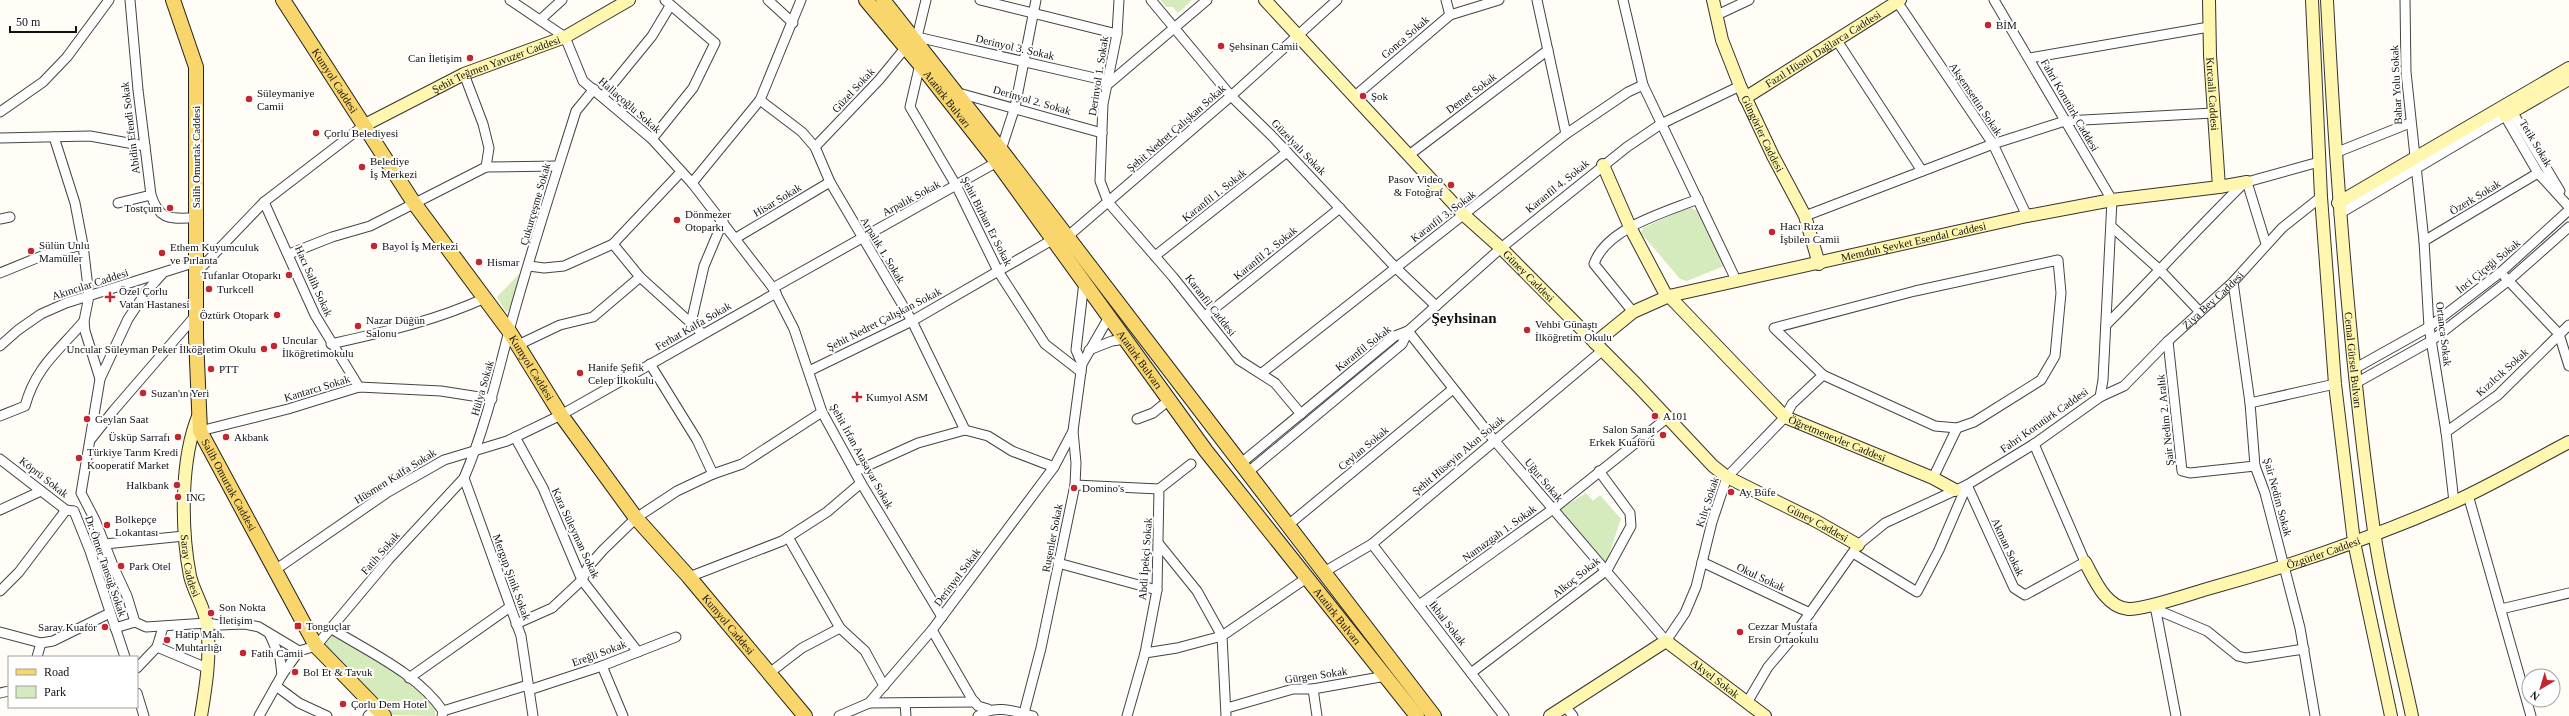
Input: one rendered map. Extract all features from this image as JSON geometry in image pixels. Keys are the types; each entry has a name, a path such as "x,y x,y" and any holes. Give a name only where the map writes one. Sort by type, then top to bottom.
{"main road":[{"name":"Salih Omurtak Caddesi","path":"173,0 196,68 196,315 200,431 316,646 376,713"},
{"name":"Kumyol Caddesi","path":"283,0 414,203 518,345 560,415 636,518 689,577 803,716"},
{"name":"Atatürk Bulvarı","path":"866,0 912,40 920,64 1067,237 1434,716"},
{"name":"Atatürk Bulvarı","path":"883,0 912,40 955,92 999,156 1052,240 1206,451 1308,577 1417,716"}],"street":[{"path":"0,112 43,82 66,57 109,0"},
{"name":"Abidin Efendi Sokak","path":"130,0 151,195 156,208 161,214 168,218 196,218"},
{"path":"510,0 564,37"},
{"path":"540,20 562,0"},
{"name":"Şehit Teğmen Yavuzer Caddesi","path":"363,126 464,74 564,37 629,0"},
{"path":"768,0 793,23"},
{"path":"692,183 760,100 793,23 801,0"},
{"path":"912,40 926,0"},
{"path":"980,0 1117,34"},
{"path":"999,156 1015,107 1022,62 1036,0"},
{"name":"Derinyol 1. Sokak","path":"1108,202 1100,181 1103,104 1117,34 1119,0"},
{"name":"Güzelyalı Sokak","path":"1150,0 1231,96 1288,152 1394,267 1436,306"},
{"path":"1107,83 1207,0"},
{"name":"Güney Caddesi","path":"1265,0 1464,215 1501,248 1599,346 1667,418 1727,477 1816,521 1856,549"},
{"name":"Şehit Nedret Çalışkan Sokak","path":"1067,237 1231,96 1337,0"},
{"path":"1446,0 1450,15"},
{"name":"Gonca Sokak","path":"1355,96 1450,15 1499,0"},
{"path":"1537,0 1566,134"},
{"path":"1623,0 1643,85 1737,282"},
{"name":"Güngörler Caddesi","path":"1713,0 1722,40 1740,86 1773,156 1805,216 1819,264"},
{"path":"1717,15 1748,0"},
{"name":"Fahri Korutürk Caddesi","path":"1748,701 1768,667 1810,613 1856,549 1886,523 1967,485 2034,444 2100,396 2103,380 2112,227 2112,200 2030,58 1994,0"},
{"name":"Kırcaali Caddesi","path":"2209,0 2213,113 2219,188"},
{"name":"Cemal Gürsel Bulvarı","path":"2312,0 2321,197 2335,384 2354,542 2390,716"},
{"name":"Cemal Gürsel Bulvarı","path":"2328,0 2335,152 2354,369 2374,533 2412,716"},
{"name":"Bahar Yolu Sokak","path":"2405,0 2406,72 2414,163"},
{"name":"Fazıl Hüsnü Dağlarca Caddesi","path":"1745,98 1898,1"},
{"name":"Akşemsettin Sokak","path":"1898,1 1993,144 2027,216"},
{"path":"603,96 652,36 668,3 715,43 693,88 652,139"},
{"path":"2030,58 2209,27"},
{"name":"Hallaçoğlu Sokak","path":"564,37 583,81 603,96 652,139 692,183"},
{"path":"1836,39 1922,171"},
{"name":"Derinyol 3. Sokak","path":"912,40 1022,62 1107,83"},
{"name":"Güzel Sokak","path":"815,147 879,80 912,40"},
{"name":"Demet Sokak","path":"1408,155 1548,50"},
{"name":"Şehit Birhan Er Sokak","path":"920,64 910,107 957,186 998,271 1045,344 1081,368"},
{"path":"2339,208 2506,110 2569,68"},
{"path":"464,74 483,124 489,148 486,167"},
{"path":"2506,110 2569,79"},
{"name":"Karanfil 3. Sokak","path":"1262,373 1394,267 1464,215 1566,134 1628,92 1643,85"},
{"name":"Karanfil 4. Sokak","path":"1408,330 1501,248 1603,165 1661,124 1740,86"},
{"name":"Çukurçeşme Sokak","path":"509,332 558,166 576,111 594,89"},
{"name":"Derinyol 2. Sokak","path":"955,92 1015,107 1102,133"},
{"name":"Arpalık 1. Sokak","path":"760,100 802,132 815,147 830,182 861,238 912,321 965,430"},
{"name":"Tetik Sokak","path":"2506,110 2538,173 2569,207"},
{"name":"Tetik Sokak","path":"2506,110 2569,207"},
{"path":"1805,216 1993,144 2065,121 2213,113"},
{"path":"2335,152 2410,123"},
{"path":"196,267 264,202 363,126"},
{"path":"0,138 90,136 145,146"},
{"path":"54,137 75,203 84,245 89,296 84,321 100,379"},
{"name":"Karanfil 1. Sokak","path":"1155,256 1288,152"},
{"name":"Arpalık Sokak","path":"774,290 861,238 957,186 999,156"},
{"path":"2106,325 2161,270 2189,237 2246,182 2319,162"},
{"name":"Ortanca Sokak","path":"2414,163 2424,241 2429,327 2446,432 2454,502"},
{"name":"Öğretmenevler Caddesi","path":"1603,165 1630,227 1668,296 1785,417 1933,478 1955,490"},
{"path":"289,254 332,237 370,226 486,167 558,166"},
{"path":"529,266 544,268 564,266 614,244 681,172"},
{"name":"Özerk Sokak","path":"2424,241 2538,173"},
{"name":"Hisar Sokak","path":"736,238 830,182"},
{"path":"2246,182 2266,244"},
{"name":"Memduh Şevket Esendal Caddesi","path":"1599,346 1633,312 1668,296 1819,264 2027,216 2112,200 2219,188 2246,182"},
{"name":"Şehit İrfan Atasayar Sokak","path":"692,183 736,238 774,290 794,329 822,412 856,471 861,483 942,617"},
{"path":"118,203 151,195"},
{"name":"Ziya Bey Caddesi","path":"2100,396 2124,386 2168,341 2233,282 2266,244 2321,197"},
{"path":"1633,312 1594,264 1596,258 1610,242 1630,227 1698,198"},
{"name":"Hacı Salih Sokak","path":"264,202 289,254 315,314 331,344 359,387"},
{"name":"Karanfil Caddesi","path":"1108,202 1205,316 1239,360 1253,371 1262,373 1275,383 1301,414"},
{"name":"İnci Çiçeği Sokak","path":"2354,369 2429,327 2501,272 2569,207"},
{"name":"Karanfil 2. Sokak","path":"1205,316 1340,208"},
{"path":"0,219 10,217"},
{"path":"691,323 704,266 723,222"},
{"path":"2112,227 2161,270 2200,312"},
{"name":"İnci Çiçeği Sokak","path":"2356,383 2431,341 2508,281 2569,227"},
{"name":"Şehit Nedret Çalışkan Sokak","path":"809,371 912,321 1052,240"},
{"path":"614,244 640,277 703,334"},
{"path":"0,273 43,255 84,245"},
{"path":"2058,260 2060,293 2055,356 2041,380 1974,422 1957,428 1935,426 1823,375 1774,328 1915,291 2058,260"},
{"name":"Akıncılar Caddesi","path":"0,346 18,330 41,314 89,296 162,274 196,267"},
{"path":"2501,272 2559,334 2569,366"},
{"path":"0,591 19,572 70,511 81,493 100,379 128,319 146,292 162,274"},
{"path":"518,345 560,325 593,317 640,277"},
{"path":"1081,368 1076,350 1084,282"},
{"name":"Şair Nedim Sokak","path":"2233,282 2250,402 2255,466 2265,493 2285,568 2304,649 2315,716"},
{"name":"Ferhat Kalfa Sokak","path":"560,415 703,334 774,290"},
{"path":"331,344 406,327 453,313 485,298"},
{"path":"1081,368 1089,350 1109,317 1119,305"},
{"path":"89,442 114,410 196,315"},
{"path":"0,416 25,406 31,386 39,371 84,321"},
{"name":"Kızılcık Sokak","path":"2446,432 2498,395 2569,325"},
{"name":"Karanfil Sokak","path":"1243,468 1402,344 1408,330"},
{"name":"Karanfil Sokak","path":"1243,468 1301,414 1395,336 1408,330"},
{"name":"Uğur Sokak","path":"1408,330 1494,440 1607,570 1666,641"},
{"name":"Hülya Sokak","path":"476,451 492,399 509,332"},
{"path":"1089,350 1112,341 1125,339"},
{"name":"Şair Nedim 2. Aralık","path":"2168,341 2182,471 2190,473 2255,466"},
{"name":"Şehit Hüseyin Akın Sokak","path":"1324,572 1372,544 1494,440 1599,346"},
{"path":"650,364 697,440 713,474"},
{"name":"Ruşenler Sokak","path":"1028,715 1075,485 1076,463 1073,431 1081,368"},
{"name":"Kılıç Sokak","path":"1666,641 1685,614 1696,587 1712,522 1727,477 1785,417 1792,404 1823,375"},
{"path":"2250,402 2335,384"},
{"name":"Kantarcı Sokak","path":"200,431 288,409 359,387 390,387 441,391 492,399"},
{"name":"Ceylan Sokak","path":"1288,526 1453,389"},
{"path":"1137,419 1153,413 1169,400"},
{"path":"516,624 552,608 582,580 588,567 636,518 677,490 713,474 742,464 822,412"},
{"name":"Saray Caddesi","path":"199,414 192,431 186,480 184,536 191,578 207,623 209,644 201,716"},
{"name":"Hüsmen Kalfa Sokak","path":"275,570 388,492 444,460 476,451 515,437 560,415"},
{"name":"Namazgah 1. Sokak","path":"1419,605 1553,509 1667,418"},
{"path":"1933,478 1957,428"},
{"path":"856,471 918,443 965,430 988,436 1012,451 1054,467"},
{"name":"Derinyol Sokak","path":"839,716 861,712 932,630 1054,467 1073,431"},
{"name":"Kara Süleyman Sokak","path":"515,437 542,488 582,580 638,652"},
{"name":"Özgürler Caddesi","path":"2085,562 2103,593 2112,602 2128,609 2155,606 2285,568 2354,542 2454,502 2569,442"},
{"path":"2034,444 2085,562"},
{"path":"464,478 476,451"},
{"name":"Köprü Sokak","path":"0,459 41,491 70,511"},
{"path":"1075,485 1159,489 1191,464"},
{"name":"Alkoç Sokak","path":"1471,673 1607,570 1631,526 1630,513 1599,471"},
{"name":"Mergup Şinik Sokak","path":"464,478 521,636 532,716"},
{"name":"Fatih Sokak","path":"316,646 390,559 464,478"},
{"path":"689,577 788,537 827,512 861,483"},
{"path":"1856,549 1917,592 1939,550 1967,485"},
{"name":"Akman Sokak","path":"1967,485 2014,588 2025,595 2085,562"},
{"name":"Abdi İpekçi Sokak","path":"1127,716 1145,653 1157,590 1159,489"},
{"path":"0,510 41,491"},
{"path":"81,493 95,520 128,596 135,622"},
{"path":"2468,494 2531,716"},
{"name":"Dr. Ömer Tansuğ Sokak","path":"70,511 90,551 125,656"},
{"path":"105,544 184,536"},
{"path":"788,537 840,628 865,651 884,686"},
{"path":"1158,544 1197,591 1222,636 1227,712"},
{"name":"İkbal Sokak","path":"1372,544 1504,716"},
{"name":"Okul Sokak","path":"1702,562 1810,613"},
{"path":"1058,563 1157,590"},
{"path":"1145,653 1177,648 1222,636 1308,577"},
{"path":"2501,609 2569,593"},
{"path":"2155,606 2207,631 2238,656 2246,658 2304,649"},
{"path":"2155,606 2176,716"},
{"path":"409,678 510,607"},
{"path":"0,632 41,643 53,641 110,614"},
{"path":"115,628 135,622 146,627 207,623 219,625 245,624 259,628 299,651"},
{"path":"138,667 157,647 163,627"},
{"path":"768,674 802,648 840,628"},
{"path":"332,629 409,678 435,700 442,714"},
{"path":"932,630 978,706 988,709 1003,708 1028,715"},
{"path":"270,634 280,658 282,675"},
{"name":"Ereğli Sokak","path":"442,714 602,666 676,637"},
{"path":"1550,716 1666,641"},
{"name":"Akyel Sokak","path":"1666,641 1748,701 1765,716"},
{"path":"37,656 41,643"},
{"path":"259,716 282,675 299,651 316,646"},
{"path":"157,647 207,668"},
{"path":"602,666 623,716"},
{"name":"Gürgen Sokak","path":"1227,712 1293,689 1313,689 1386,676"},
{"path":"276,686 311,713 327,716"},
{"path":"1313,689 1317,716"},
{"path":"138,697 144,716"},
{"path":"869,702 975,702"},
{"path":"905,703 906,716"},
{"path":"1565,706 1573,716"},
{"path":"978,716 988,709"}],"green space":[{"path":"1161,0 1192,0 1178,13 1173,7 1166,7"},
{"path":"1689,207 1699,212 1724,266 1687,281 1680,279 1641,233 1643,228"},
{"path":"524,269 510,309 506,312 497,297"},
{"path":"1586,493 1593,501 1600,495 1621,519 1606,563 1559,510"},
{"path":"332,629 435,700 435,716 391,715 324,643"}],"place":[{"name":"BİM","path":"1988,25"},
{"name":"Şehsinan Camii","path":"1221,46"},
{"name":"Can İletişim","path":"470,58"},
{"name":"Şok","path":"1363,96"},
{"name":"Süleymaniye Camii","path":"249,99"},
{"name":"Çorlu Belediyesi","path":"316,133"},
{"name":"Belediye İş Merkezi","path":"362,167"},
{"name":"Pasov Video & Fotoğraf","path":"1451,185"},
{"name":"Tostçum","path":"170,208"},
{"name":"Dönmezer Otoparkı","path":"677,220"},
{"name":"Hacı Rıza İşbilen Camii","path":"1772,232"},
{"name":"Bayol İş Merkezi","path":"374,246"},
{"name":"Sülün Unlu Mamüller","path":"31,251"},
{"name":"Ethem Kuyumculuk ve Pırlanta","path":"162,253"},
{"name":"Hismar","path":"479,262"},
{"name":"Tufanlar Otoparkı","path":"289,275"},
{"name":"Turkcell","path":"209,289"},
{"name":"Özel Çorlu Vatan Hastanesi","path":"110,297"},
{"name":"Öztürk Otopark","path":"277,315"},
{"name":"Nazar Düğün Salonu","path":"358,326"},
{"name":"Vehbi Günaştı İlköğretim Okulu","path":"1527,330"},
{"name":"Uncular İlköğretimokulu","path":"274,346"},
{"name":"Uncular Süleyman Peker İlköğretim Okulu","path":"264,349"},
{"name":"PTT","path":"211,369"},
{"name":"Hanife Şefik Celep İlkokulu","path":"580,373"},
{"name":"Suzan'ın Yeri","path":"143,393"},
{"name":"Kumyol ASM","path":"857,397"},
{"name":"A101","path":"1655,416"},
{"name":"Geylan Saat","path":"87,419"},
{"name":"Salon Sanat Erkek Kuaförü","path":"1663,435"},
{"name":"Üsküp Sarrafı","path":"178,437"},
{"name":"Akbank","path":"226,437"},
{"name":"Türkiye Tarım Kredi Kooperatif Market","path":"79,458"},
{"name":"Halkbank","path":"177,485"},
{"name":"Domino's","path":"1074,488"},
{"name":"Ay Büfe","path":"1731,492"},
{"name":"ING","path":"178,497"},
{"name":"Bolkepçe Lokantası","path":"107,525"},
{"name":"Park Otel","path":"121,566"},
{"name":"Son Nokta İletişim","path":"211,613"},
{"name":"Tonguçlar","path":"298,626"},
{"name":"Saray Kuaför","path":"105,627"},
{"name":"Cezzar Mustafa Ersin Ortaokulu","path":"1740,632"},
{"name":"Hatip Mah. Muhtarlığı","path":"167,640"},
{"name":"Fatih Camii","path":"243,653"},
{"name":"Bol Et & Tavuk","path":"295,672"},
{"name":"Çorlu Dem Hotel","path":"343,704"}],"district":[{"name":"Şeyhsinan","path":"1464,318"}]}
